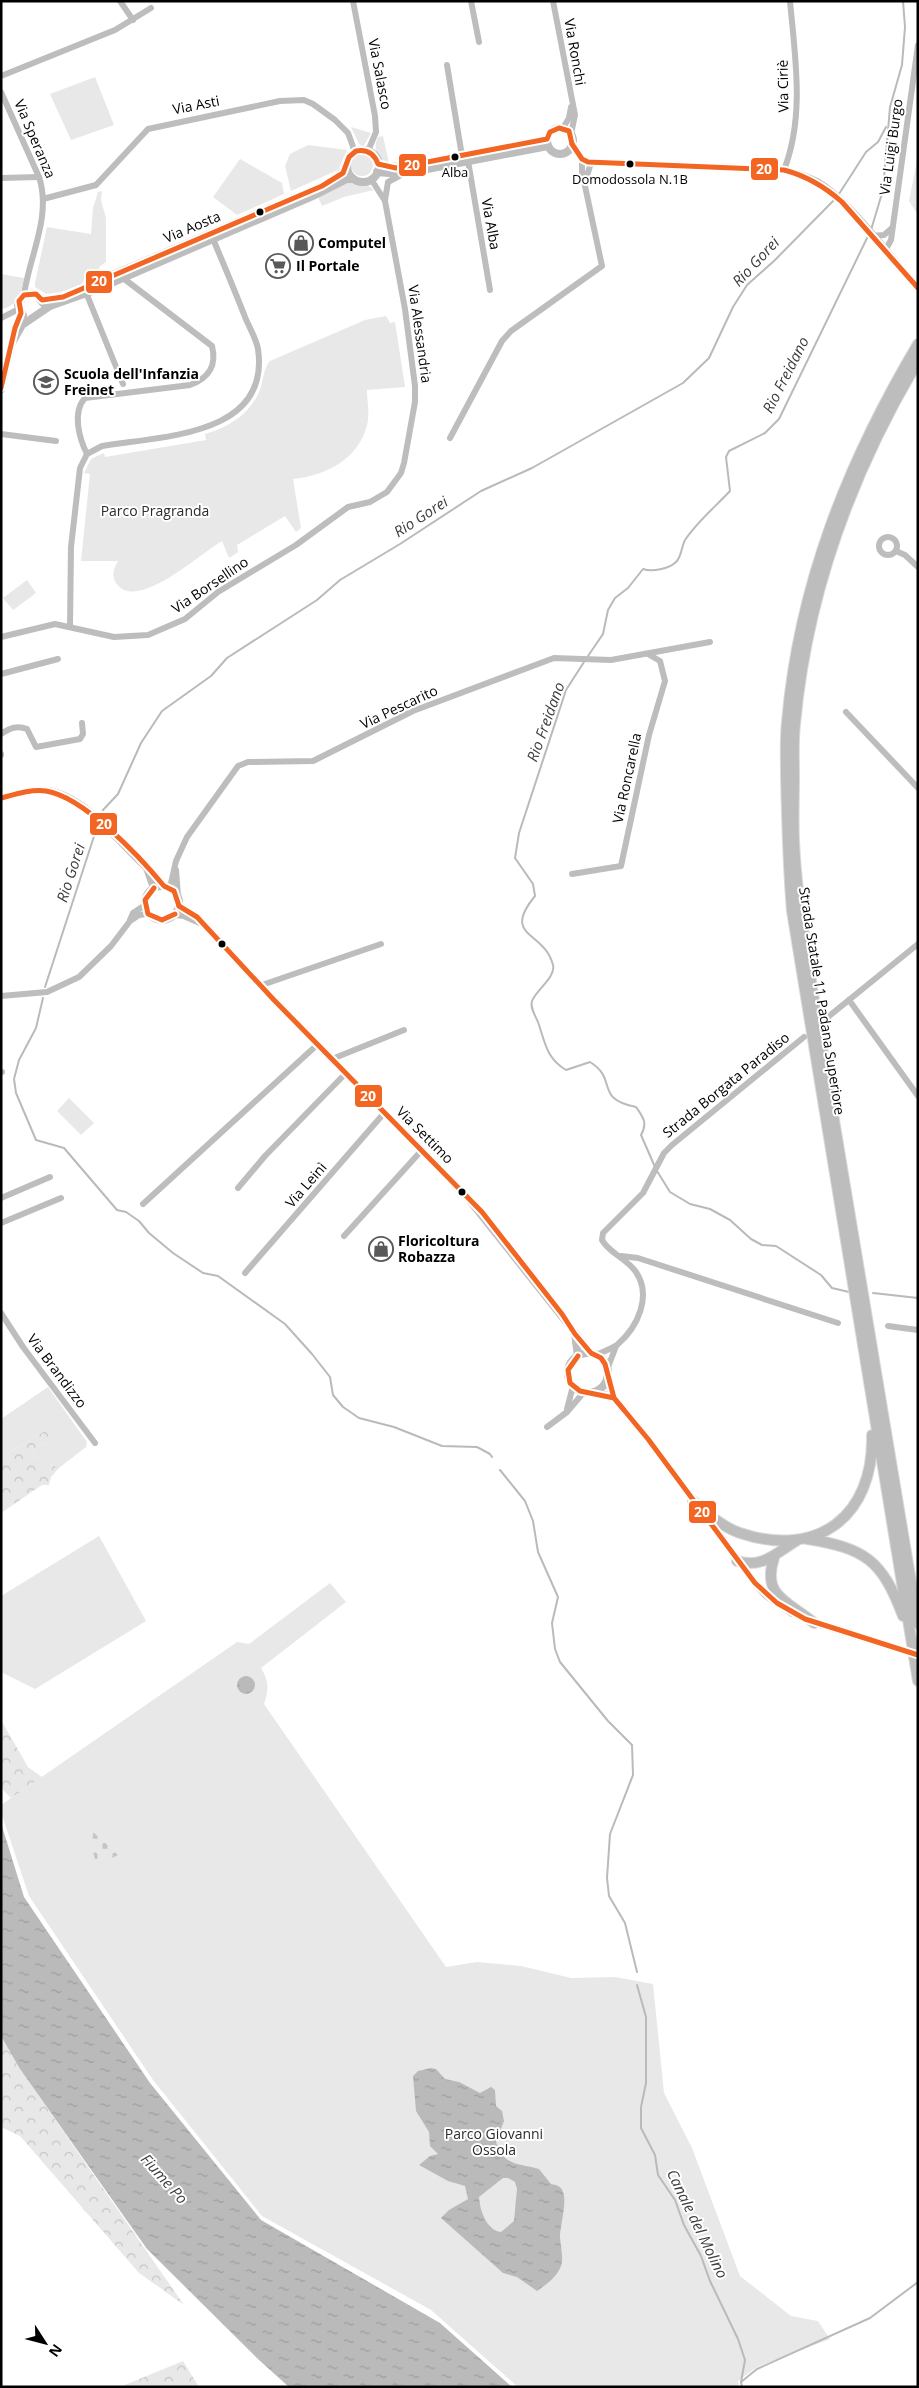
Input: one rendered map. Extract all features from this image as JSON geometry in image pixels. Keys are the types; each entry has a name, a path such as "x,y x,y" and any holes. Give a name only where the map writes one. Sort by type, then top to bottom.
{"highway":[{"name":"Strada Statale 11 Padana Superiore","path":"918,344 886,396 855,461 827,531 808,597 794,668 786,724 786,843 792,911 918,1681"},
{"name":"Strada Statale 11 Padana Superiore","path":"918,361 896,398 863,464 836,532 816,598 794,725 794,843 812,988 918,1624"},
{"path":"737,1561 754,1564 774,1558 801,1540 827,1530 854,1507 865,1488 870,1470 872,1407"},
{"path":"693,1501 719,1522 739,1533 766,1540 801,1540 839,1544 854,1549 870,1560 882,1573 898,1605 910,1637"},
{"path":"774,1558 770,1575 774,1592 814,1623"}],"street":[{"path":"120,1 133,20"},
{"name":"Via Salasco","path":"353,1 375,116 376,132 368,151"},
{"path":"471,1 479,42"},
{"name":"Via Ronchi","path":"553,1 574,115 571,134"},
{"name":"Via Ciriè","path":"784,170 793,138 796,113 797,75 790,1"},
{"path":"1,76 115,30 151,8"},
{"name":"Via Luigi Burgo","path":"885,251 891,243 918,45"},
{"path":"447,65 462,150 466,158"},
{"name":"Via Speranza","path":"1,92 39,177 43,198 41,221 27,291"},
{"name":"Via Asti","path":"43,198 96,185 148,129 280,101 304,100 313,104 335,120 348,133 355,152"},
{"name":"Via Ronchi","path":"563,128 569,118 571,106"},
{"path":"547,142 552,130 563,128 571,134 570,147 580,157 591,163 784,170 818,182 840,201 918,288"},
{"path":"385,201 388,182 401,174 466,158 547,142"},
{"path":"547,142 556,153 570,147"},
{"path":"368,151 374,154 378,164 377,172 371,179 362,182 353,179 347,167 349,158 355,152 368,151"},
{"path":"450,438 502,341 511,331 602,266 580,157"},
{"path":"378,164 396,168 466,158"},
{"name":"Via Alba","path":"466,158 490,290"},
{"path":"585,182 591,163"},
{"name":"Via Aosta","path":"42,300 64,297 123,278 213,239 322,186 338,177 347,167"},
{"path":"377,172 401,174"},
{"path":"1,178 39,177"},
{"name":"Via Aosta","path":"42,312 50,306 85,291 96,282 347,179 353,179"},
{"name":"Via Alessandria","path":"371,179 385,201 405,309 415,386 415,402 404,463 401,473 387,492"},
{"path":"870,234 884,235 893,227"},
{"path":"70,626 71,548 80,468 87,454 102,446 204,429 228,418 243,405 254,387 259,368 258,347 213,239"},
{"path":"87,454 79,434 78,419 80,403 86,398 190,385 200,381 210,373 215,362 212,346 123,278"},
{"path":"1,389 20,311 19,301 27,291 36,294 42,300 44,306 42,312 22,325 13,341"},
{"path":"85,291 123,384"},
{"path":"1,318 20,311"},
{"path":"20,311 32,318"},
{"path":"1,434 56,441"},
{"name":"Via Borsellino","path":"1,637 55,624 114,637 148,635 185,619 218,592 296,545 348,507 370,502 387,492"},
{"path":"896,551 905,555 918,568"},
{"name":"Via Pescarito","path":"167,887 187,837 238,766 248,762 313,761 413,712 554,658 611,660 710,642"},
{"name":"Via Roncarella","path":"572,874 621,866 649,735 665,681 660,661 648,654"},
{"path":"1,674 58,659"},
{"path":"846,712 918,788"},
{"path":"1,734 9,728 21,726 28,729 36,747 80,739 83,734 82,723"},
{"path":"1,798 30,791 47,791 77,802 178,896"},
{"path":"167,887 154,888 147,896 145,905 148,914 152,918 163,921 176,914 179,906 176,862"},
{"path":"147,868 154,888"},
{"path":"130,921 133,913 145,905"},
{"name":"Via Settimo","path":"179,906 192,912 332,1059 482,1212 562,1314 575,1334 593,1354"},
{"path":"1,995 47,992 79,977 111,946 130,921 138,915 148,914"},
{"name":"Via Settimo","path":"176,914 184,915 200,922"},
{"path":"262,985 381,944"},
{"path":"823,1021 918,944"},
{"path":"849,1000 918,1096"},
{"path":"332,1059 404,1030"},
{"name":"Strada Borgata Paradiso","path":"616,1346 638,1318 644,1302 642,1287 634,1270 621,1256 606,1247 602,1240 604,1233 643,1193 658,1164 672,1145 804,1037"},
{"path":"143,1204 318,1044"},
{"path":"238,1188 264,1156 346,1073"},
{"name":"Via Leinì","path":"245,1274 385,1112"},
{"path":"344,1236 422,1150"},
{"path":"1,1198 50,1177"},
{"path":"1,1223 61,1198"},
{"path":"621,1256 642,1260 838,1323"},
{"path":"634,1270 637,1261 642,1260"},
{"name":"Via Brandizzo","path":"1,1313 23,1347 95,1443"},
{"path":"888,1326 918,1330"},
{"path":"575,1334 578,1356 568,1370 568,1376 573,1386 584,1392 594,1392 614,1398"},
{"path":"578,1356 593,1354 616,1346"},
{"path":"594,1392 600,1388 607,1374 616,1346"},
{"path":"593,1354 605,1364 614,1398 648,1439 737,1561 766,1595 792,1612 814,1623 918,1655"},
{"path":"567,1412 573,1386"},
{"path":"547,1427 567,1412 584,1392"}],"green space":[{"path":"95,77 114,125 71,140 50,94"},
{"path":"351,127 371,133 363,147 359,144"},
{"path":"383,136 389,163 380,157 376,149 378,137"},
{"path":"308,145 347,150 338,170 291,191 285,166 290,154"},
{"path":"362,154 372,161 373,165 366,175 362,176 352,169 351,165 358,155"},
{"path":"918,156 918,215 909,201"},
{"path":"240,159 282,183 284,194 237,215 213,197"},
{"path":"400,161 401,164 395,164 390,163"},
{"path":"350,182 368,185 374,190 344,197 322,206 318,197"},
{"path":"102,191 101,200 106,218 106,262 99,267 100,271 84,279 82,284 61,292 46,294 35,287 35,283 47,227 91,234 93,208 98,192"},
{"path":"1,274 24,278 18,298 11,305 1,309"},
{"name":"Parco Pragranda","path":"386,316 390,323 395,322 405,387 367,390 368,421 363,437 357,447 339,464 328,470 293,479 301,528 296,532 285,516 237,545 238,552 229,558 222,541 169,577 153,586 138,591 126,591 116,583 114,572 118,561 81,561 90,474 84,473 91,459 104,453 105,457 206,440 205,434 239,418 252,404 261,387 265,370 270,361 365,320"},
{"path":"27,580 36,593 13,610 3,598"},
{"path":"69,1098 94,1123 81,1135 57,1111"},
{"path":"48,1387 87,1442 86,1447 59,1468 31,1455 37,1446 45,1443 45,1431 1,1457 1,1419"},
{"path":"45,1431 51,1437 45,1443 37,1446 31,1455 59,1468 51,1477 49,1485 42,1485 1,1513 1,1457"},
{"path":"99,1536 146,1621 35,1689 1,1672 1,1596"},
{"name":"Parco Giovanni Ossola","path":"330,1583 346,1602 261,1668 266,1677 267,1686 264,1704 446,1967 477,1962 521,1966 571,1978 615,1977 653,1984 664,2093 692,2148 740,2276 791,2316 818,2321 830,2339 757,2367 738,2381 739,2387 518,2387 431,2310 262,2216 153,2080 29,1896 1,1812 1,1805 237,1642 249,1644"},
{"path":"1,1720 28,1767 42,1777 11,1798 1,1788"},
{"path":"93,1832 118,1855 97,1866 92,1849"},
{"path":"1,2036 20,2069 184,2305 139,2273 20,2136 1,2127"},
{"path":"183,2361 199,2387 120,2387"}],"water":[{"path":"246,1676 254,1681 255,1685 250,1693 246,1694 238,1689 237,1685 242,1677"},
{"name":"Fiume Po","path":"1,1823 24,1897 150,2083 261,2220 440,2323 512,2387 289,2387 259,2360 147,2249 20,2069 1,2036"},
{"path":"431,2068 436,2069 445,2079 459,2082 480,2093 491,2087 495,2090 496,2106 502,2111 504,2121 496,2142 503,2156 513,2163 539,2169 551,2184 558,2186 562,2190 564,2201 560,2235 562,2263 554,2277 537,2291 517,2277 503,2273 441,2218 449,2210 468,2199 465,2186 448,2181 419,2165 430,2156 438,2154 430,2146 429,2132 416,2111 413,2076 418,2071","holes":["503,2178 508,2178 515,2182 517,2189 514,2221 501,2232 491,2228 485,2219 479,2197"]}],"waterway":[{"name":"Rio Freidano","path":"871,230 883,190 890,107 902,65 905,27 903,1"},
{"name":"Rio Gorei","path":"839,194 866,152 878,142 886,127"},
{"name":"Rio Gorei","path":"101,818 103,810 118,794 141,743 162,711 211,676 227,658 317,600 340,580 400,544 481,491 532,468 683,383 709,358 733,307 747,285 774,261 836,198"},
{"name":"Rio Freidano","path":"588,656 603,634 608,610 615,598 628,588 643,569 660,569 676,562 690,533 730,491 726,457 729,451 765,433 779,419 869,234"},
{"name":"Rio Freidano","path":"584,662 566,690 519,833 515,858 533,884 535,896 522,920 523,927 542,945 553,965 552,974 534,997 532,1006 547,1049 559,1065 566,1070 590,1062 599,1069 610,1094 615,1099 636,1107 643,1117 644,1127 641,1135 655,1167"},
{"name":"Rio Gorei","path":"45,987 98,824"},
{"name":"Canale del Molino","path":"43,998 36,1028 19,1060 14,1079 16,1093 36,1140 64,1148 117,1210 126,1212 139,1221 149,1233 173,1253 203,1273 218,1276 285,1324 330,1377 333,1395 343,1407 359,1418 394,1427 442,1446 477,1447 492,1457"},
{"name":"Rio Freidano","path":"657,1171 670,1192 690,1204 710,1209 730,1220 751,1239 762,1245 776,1246 821,1275 832,1288 849,1292"},
{"name":"Rio Freidano","path":"873,1293 918,1298"},
{"name":"Canale del Molino","path":"500,1470 525,1501 533,1521 538,1552 558,1597 552,1623 555,1649 560,1662 608,1721 632,1745 633,1775 610,1834 607,1878 609,1896 625,1923 637,1972"},
{"name":"Canale del Molino","path":"637,1985 646,2017 646,2083 641,2107 641,2128 655,2155 658,2175 675,2200 684,2225 701,2256 710,2281 738,2339 745,2360 741,2382"},
{"path":"742,2387 741,2382 757,2369 870,2318 918,2282"}],"transit line":[{"name":"20","path":"1,388 15,328 21,313 19,301 24,295 36,294 42,300 63,297 322,186 343,173 349,157 356,151 367,151 378,164 396,168 547,139 550,132 559,128 569,131 572,144"},
{"name":"20","path":"572,144 582,159 588,162 784,170 800,175 822,186 842,202 918,288"},
{"name":"20","path":"1,798 29,791 46,791 77,804 94,816 126,845 164,886 174,891 179,906"},
{"name":"20","path":"154,888 145,900 148,914 162,920 175,914"},
{"name":"20","path":"179,906 197,917 274,1000 482,1212 562,1314 575,1334 591,1353 601,1358 605,1364 614,1398 648,1439 755,1583 777,1603 805,1619 918,1655"},
{"name":"20","path":"578,1356 568,1370 570,1383 580,1391 614,1398 624,1410"}],"place":[{"name":"Alba","path":"455,157"},
{"name":"Domodossola N.1B","path":"630,164"},
{"name":"Computel","path":"301,243"},
{"name":"Il Portale","path":"278,266"},
{"name":"Scuola dell'Infanzia Freinet","path":"46,382"},
{"name":"Floricoltura Robazza","path":"381,1249"}]}
